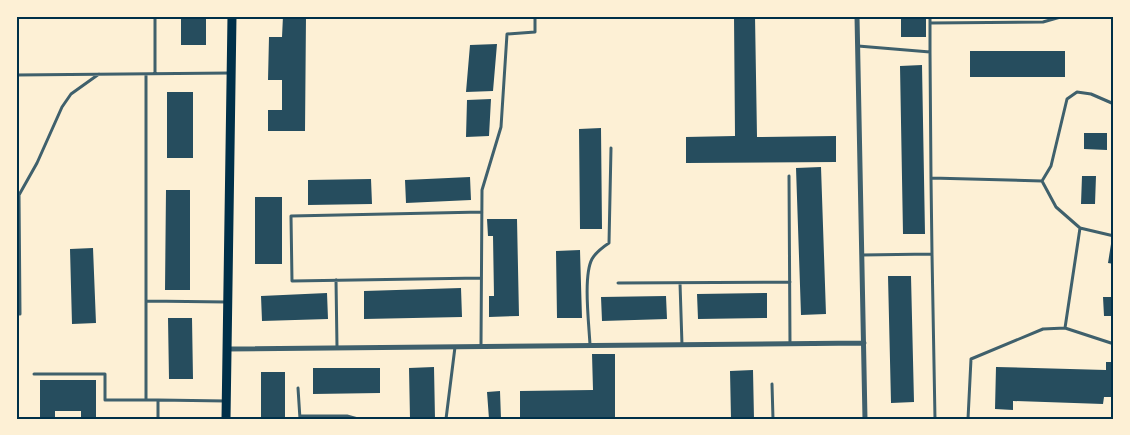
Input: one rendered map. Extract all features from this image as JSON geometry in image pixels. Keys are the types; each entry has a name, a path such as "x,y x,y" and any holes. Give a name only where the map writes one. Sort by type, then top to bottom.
{"main road":[{"path":"226,419 233,73 232,16"}],"street":[{"path":"857,16 865,419"},
{"path":"226,349 481,345 590,346 864,343"}],"lane":[{"path":"16,16 17,75 233,73"},
{"path":"155,16 155,73"},
{"path":"481,345 482,190 501,127 506,34 534,32 534,16"},
{"path":"930,16 935,419"},
{"path":"930,23 1043,22 1064,16"},
{"path":"857,46 930,52"},
{"path":"16,314 20,314 19,195 37,163 62,107 71,94 99,74"},
{"path":"146,74 146,400"},
{"path":"1042,181 1051,166 1067,99 1077,92 1091,94 1114,104"},
{"path":"590,346 589,267 593,258 609,242 610,148"},
{"path":"789,176 790,344"},
{"path":"931,178 1042,181"},
{"path":"1042,181 1056,207 1080,228 1114,236"},
{"path":"482,212 291,216 292,281 482,278"},
{"path":"1065,328 1080,228"},
{"path":"862,255 932,254"},
{"path":"336,280 337,347"},
{"path":"618,283 790,282"},
{"path":"680,283 682,345"},
{"path":"146,302 227,302"},
{"path":"968,419 971,359 1042,329 1065,328 1114,344"},
{"path":"446,419 455,346"},
{"path":"34,374 105,374 105,400 226,401"},
{"path":"772,384 773,419"},
{"path":"298,388 300,417 348,416 358,419"},
{"path":"158,400 158,419"}],"building":[{"path":"181,16 206,16 206,45 181,45"},
{"path":"283,16 306,16 305,131 268,131 268,110 282,110 282,80 268,80 269,37 282,37"},
{"path":"488,16 530,16 530,19 488,19"},
{"path":"734,16 755,16 757,137 836,136 836,162 686,163 686,137 735,136"},
{"path":"901,16 926,16 926,37 901,37"},
{"path":"497,44 493,91 466,92 470,45"},
{"path":"970,51 1065,51 1065,77 970,77"},
{"path":"922,65 925,234 903,234 900,66"},
{"path":"167,92 193,92 193,158 167,158"},
{"path":"491,99 489,136 466,137 467,100"},
{"path":"601,128 602,229 580,229 579,129"},
{"path":"1084,133 1107,133 1107,150 1084,149"},
{"path":"821,167 826,314 801,315 796,168"},
{"path":"1082,176 1096,176 1095,204 1081,204"},
{"path":"470,177 471,200 406,203 405,180"},
{"path":"371,179 372,204 308,205 308,180"},
{"path":"166,190 190,190 190,290 165,290"},
{"path":"255,197 282,197 282,264 255,264"},
{"path":"487,219 517,219 519,316 489,317 489,296 494,296 493,236 488,236"},
{"path":"1111,244 1114,244 1114,264 1108,263"},
{"path":"93,248 96,323 72,324 70,249"},
{"path":"580,250 582,318 557,318 556,251"},
{"path":"888,276 911,276 914,402 891,403"},
{"path":"461,288 462,317 364,319 364,291"},
{"path":"327,293 328,319 262,321 261,296"},
{"path":"767,293 767,318 698,319 697,294"},
{"path":"666,296 667,319 602,321 601,297"},
{"path":"1103,297 1114,297 1114,316 1104,316"},
{"path":"168,318 192,318 193,379 169,379"},
{"path":"592,354 615,354 615,419 520,419 520,391 593,390"},
{"path":"1106,362 1114,362 1114,397 1104,397 1103,404 1013,401 1013,410 995,409 996,367 1106,370"},
{"path":"434,367 435,419 410,419 409,368"},
{"path":"313,368 380,368 380,393 313,394"},
{"path":"753,370 754,419 731,419 730,371"},
{"path":"261,372 285,372 285,419 261,419"},
{"path":"40,380 96,380 96,419 81,419 81,411 55,411 55,419 40,419"},
{"path":"500,391 501,419 489,419 487,392"}]}
